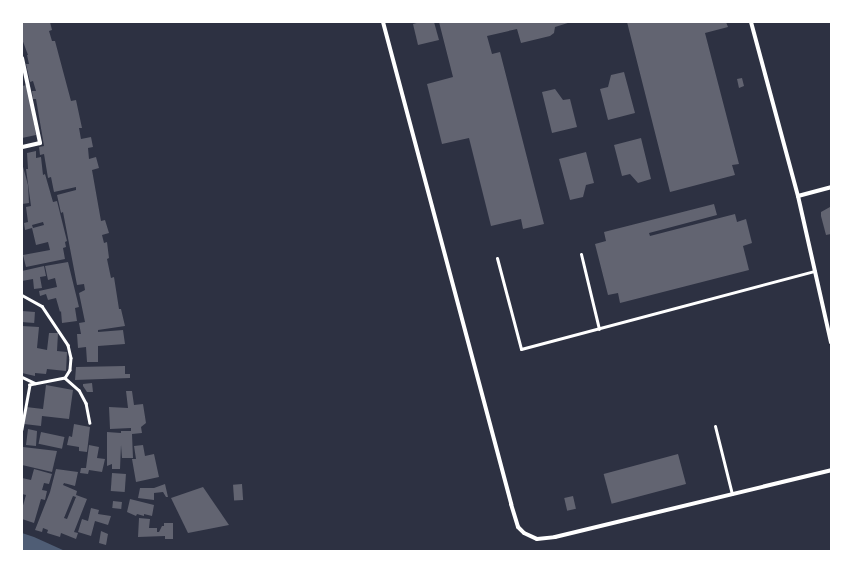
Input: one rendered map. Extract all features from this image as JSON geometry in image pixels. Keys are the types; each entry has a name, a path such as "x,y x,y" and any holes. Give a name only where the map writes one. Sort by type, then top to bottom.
{"street":[{"path":"384,22 506,488 518,527 524,533 537,539 546,539 831,470"},
{"path":"751,22 798,196 831,342"},
{"path":"22,58 40,144 22,147"},
{"path":"798,196 831,187"}],"lane":[{"path":"581,254 599,329"},
{"path":"497,258 521,349 815,271"},
{"path":"715,426 732,494"}],"path":[{"path":"22,295 42,306 68,345 71,358 70,370 65,378 30,385 22,429"},
{"path":"22,377 36,384"},
{"path":"65,378 79,390 86,403 90,423"}],"water":[{"path":"22,533 34,537 65,551 22,551"}],"building":[{"path":"22,22 50,22 52,30 49,31 52,41 55,41 71,101 76,100 82,128 79,128 81,139 91,137 93,147 88,148 89,159 96,157 99,168 92,170 101,221 105,220 109,233 102,235 104,243 107,242 109,258 107,259 111,278 114,277 119,309 121,309 125,326 98,330 98,332 123,330 125,344 98,346 98,362 87,362 86,347 78,348 77,334 81,334 79,323 85,322 79,293 85,290 84,284 77,285 63,212 61,213 57,195 76,190 76,187 54,192 51,177 48,178 44,154 40,155 39,147 44,146 36,99 33,99 32,91 36,91 33,81 30,82 26,64 29,64 28,55 22,39"},
{"path":"420,22 434,22 439,40 418,45 413,24"},
{"path":"439,22 571,22 555,27 554,33 550,36 521,43 517,29 487,36 492,54 500,52 544,224 523,229 521,219 491,226 469,138 442,144 427,84 453,77"},
{"path":"627,22 726,22 728,27 705,33 739,164 732,165 735,175 670,192"},
{"path":"624,72 635,113 608,120 600,89 608,87 611,75"},
{"path":"742,78 744,86 739,88 737,79"},
{"path":"27,85 36,135 22,138 22,86"},
{"path":"555,89 563,100 570,99 577,127 552,133 542,92"},
{"path":"641,138 651,179 638,183 630,174 622,176 614,145"},
{"path":"36,151 36,158 41,157 43,175 45,174 53,202 57,201 67,241 65,242 66,247 63,248 65,259 26,267 23,255 50,250 48,242 36,245 32,228 25,230 24,223 28,222 26,207 31,206 26,169 28,169 27,153","holes":["43,222 44,225 33,228 32,225"]},
{"path":"586,152 594,183 586,185 583,197 570,200 559,159"},
{"path":"22,163 28,185 29,203 22,204"},
{"path":"714,204 717,215 649,233 650,236 735,214 737,222 746,219 752,243 743,246 749,270 620,303 618,293 608,295 595,244 606,241 604,232"},
{"path":"830,207 831,234 826,235 821,212"},
{"path":"68,262 79,307 75,308 77,321 62,323 61,311 60,312 56,298 48,300 46,294 40,296 39,291 57,287 55,278 48,280 45,266"},
{"path":"44,266 46,276 40,277 42,288 34,289 33,279 22,281 22,271"},
{"path":"22,311 35,312 34,323 22,322"},
{"path":"22,326 39,327 37,348 47,350 49,333 58,333 57,351 67,352 66,371 47,369 46,374 35,373 35,376 22,373"},
{"path":"125,366 125,374 130,374 130,378 75,380 76,367"},
{"path":"92,383 93,392 87,392 83,384"},
{"path":"46,385 73,390 69,419 42,416 41,426 24,424 26,407 43,409"},
{"path":"126,391 132,391 134,405 143,404 146,423 141,427 142,433 132,434 133,458 122,458 121,445 120,469 112,469 112,464 107,466 107,432 121,433 121,431 131,431 131,428 110,429 109,407 128,408"},
{"path":"74,424 90,427 87,452 79,451 79,447 67,445 69,436 72,437"},
{"path":"28,429 37,431 36,446 26,445"},
{"path":"41,432 64,437 62,449 39,444"},
{"path":"89,445 99,447 97,458 105,459 102,472 89,470 88,474 80,473 81,468 86,468"},
{"path":"143,445 145,456 154,454 159,477 136,482 132,459 136,459 134,446"},
{"path":"23,447 57,451 52,472 22,465"},
{"path":"678,454 686,484 612,504 604,474"},
{"path":"34,469 52,474 49,484 44,483 42,490 47,491 45,500 41,499 34,523 22,519 22,509 26,495 22,494 22,478 31,480"},
{"path":"56,469 78,472 75,486 64,483 63,485 77,491 76,495 87,499 74,532 78,533 76,539 61,533 60,537 47,533 48,530 43,528 42,532 35,530 50,492","holes":["73,496 76,497 67,519 64,518"]},
{"path":"112,473 126,474 125,492 111,491"},
{"path":"165,484 168,497 166,497 163,492 154,493 154,500 138,498 140,488 154,488"},
{"path":"242,484 243,500 234,501 233,485"},
{"path":"203,487 229,525 188,533 171,498"},
{"path":"573,496 576,509 567,511 564,498"},
{"path":"130,499 154,505 152,516 137,514 136,516 127,512"},
{"path":"113,501 122,502 121,509 112,508"},
{"path":"91,508 99,510 98,514 111,516 108,525 95,521 91,536 78,532 82,519 88,521"},
{"path":"139,518 150,519 149,528 157,528 157,532 159,532 162,526 164,526 164,523 173,523 173,539 165,539 165,536 138,537"},
{"path":"101,531 108,534 106,545 99,543"}]}
